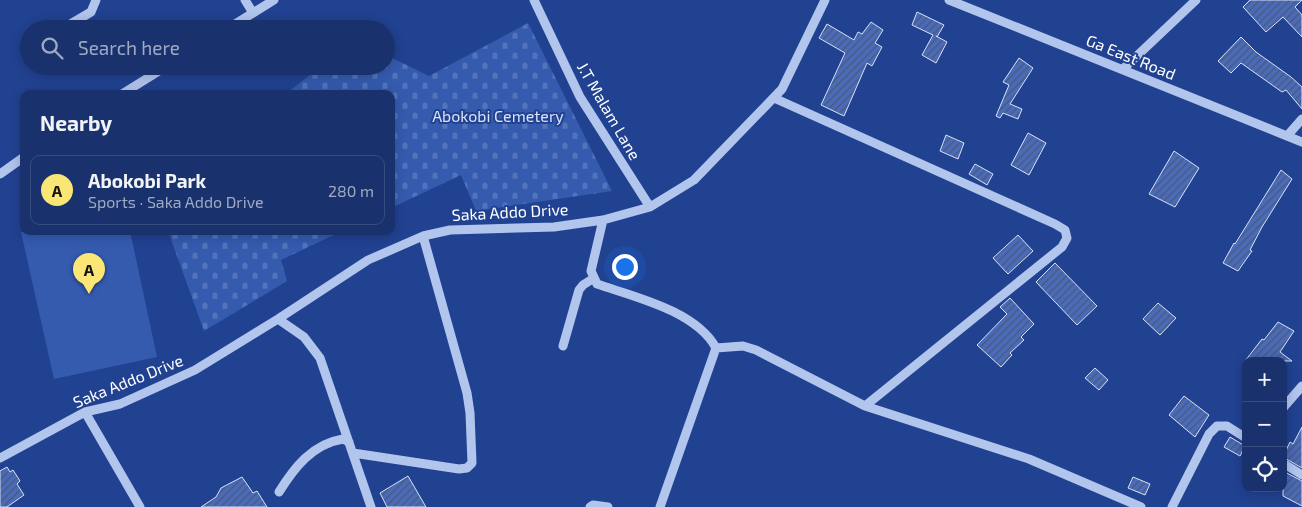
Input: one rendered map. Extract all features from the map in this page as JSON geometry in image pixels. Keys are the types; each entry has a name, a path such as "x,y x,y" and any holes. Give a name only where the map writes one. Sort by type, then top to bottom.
{"street":[{"path":"78,20 92,12 96,0"},
{"path":"245,0 253,13"},
{"path":"242,20 274,0"},
{"name":"J.T Malam Lane","path":"534,0 580,97 650,207"},
{"name":"Saka Addo Drive","path":"0,458 85,412 120,404 180,377 278,319 368,260 423,236 450,230 554,226 603,220 650,207 694,180 782,89 826,0"},
{"name":"Ga East Road","path":"949,0 1302,142"},
{"path":"1123,69 1196,0"},
{"path":"128,90 153,75"},
{"path":"774,98 1056,224 1065,230 1068,238 1062,246 865,406"},
{"path":"1287,136 1302,119"},
{"path":"0,174 20,160"},
{"path":"603,220 591,271 598,284 656,304 692,322 710,338 716,348"},
{"path":"353,454 459,469 467,468 472,463 470,413 467,393 423,236"},
{"path":"563,346 579,290 594,278"},
{"path":"278,319 304,337 320,358 371,507"},
{"path":"716,348 743,346 756,350 865,406 1029,459 1141,507"},
{"path":"660,507 716,348"},
{"path":"1287,403 1302,386"},
{"path":"85,412 140,507"},
{"path":"1172,507 1209,434 1217,426 1227,426 1242,435"},
{"path":"278,492 306,456 334,440 343,439 349,442"},
{"path":"1287,466 1302,476"},
{"path":"590,507 593,505 608,507"}],"green space":[{"name":"Abokobi Cemetery","path":"528,23 612,191 476,211 461,175 395,206 395,90 291,90 310,75 395,75 395,59 429,76"},
{"path":"22,235 131,235 157,357 54,379"},
{"path":"169,235 334,235 281,260 287,281 204,331"}],"building":[{"path":"1250,0 1302,0 1295,7 1302,15 1302,37 1283,17 1266,32 1243,7"},
{"path":"917,12 944,25 937,37 947,42 936,63 922,55 933,35 912,25"},
{"path":"871,22 883,30 875,43 882,47 872,66 867,63 844,116 821,105 845,53 819,38 827,24 854,40 858,32 862,34"},
{"path":"1241,37 1256,52 1302,87 1302,109 1286,90 1282,92 1241,63 1231,73 1218,61"},
{"path":"1019,58 1033,68 1010,104 1022,109 1018,119 1003,113 1000,118 996,116 1009,85 1003,82"},
{"path":"1028,133 1046,143 1029,175 1011,165"},
{"path":"946,135 964,143 958,159 940,151"},
{"path":"1174,151 1199,168 1175,207 1149,194"},
{"path":"975,164 993,174 987,185 969,174"},
{"path":"1281,170 1292,179 1262,227 1250,250 1252,251 1238,271 1223,263"},
{"path":"1018,235 1033,251 1008,274 993,258"},
{"path":"1055,263 1097,306 1077,325 1036,282"},
{"path":"1010,298 1034,324 1021,337 1024,340 1010,353 1012,355 1001,367 977,345 1007,314 1000,307"},
{"path":"1158,303 1176,318 1160,335 1143,319"},
{"path":"1278,322 1294,331 1280,352 1287,357 1248,357 1262,339 1264,340"},
{"path":"1095,368 1108,380 1099,390 1085,378"},
{"path":"1184,396 1209,415 1195,437 1169,415"},
{"path":"1302,427 1302,468 1287,459 1287,448 1290,442 1293,444"},
{"path":"1230,437 1242,444 1242,452 1240,456 1224,447"},
{"path":"7,467 10,472 13,470 20,481 17,484 24,495 7,507 0,507 0,471"},
{"path":"1287,473 1302,481 1302,506 1283,496 1283,492 1287,492"},
{"path":"408,476 426,507 387,507 380,493"},
{"path":"242,477 253,493 257,491 267,507 201,507 216,497 221,488"},
{"path":"1133,477 1150,484 1145,495 1128,488"}],"place":[{"name":"Abokobi Park","path":"89,294"}]}
